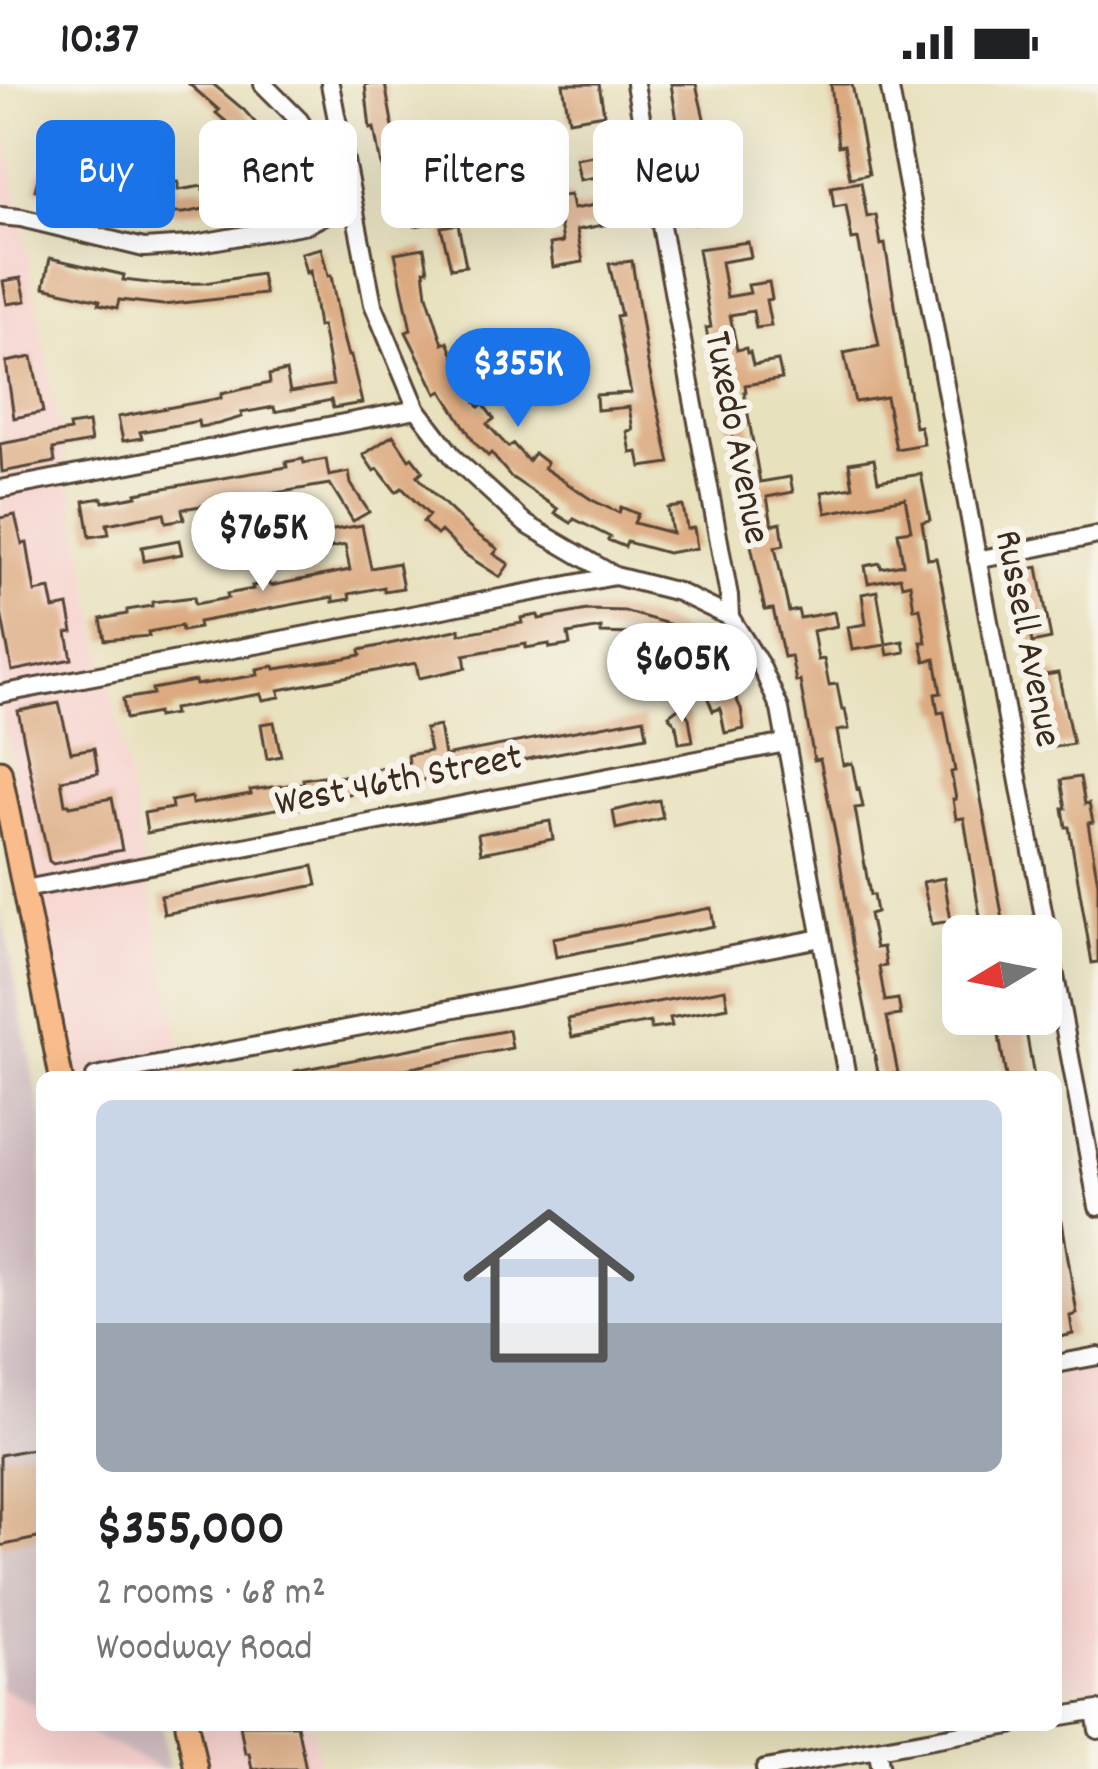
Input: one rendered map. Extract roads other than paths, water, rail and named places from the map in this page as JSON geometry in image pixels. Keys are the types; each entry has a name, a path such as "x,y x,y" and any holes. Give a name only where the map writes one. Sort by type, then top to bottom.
{"main road":[{"path":"0,771 60,1071"},
{"path":"188,1731 196,1769"}],"street":[{"path":"263,84 299,120"},
{"path":"330,84 337,120"},
{"name":"Tuxedo Avenue","path":"635,84 730,596 730,617 761,666 780,709 846,1071"},
{"name":"Russell Avenue","path":"889,84 1098,1207"},
{"path":"0,216 144,248 285,228"},
{"path":"357,226 373,304 417,409 455,459 526,524 616,576 678,592 730,617"},
{"path":"0,489 417,409"},
{"path":"977,560 1098,535"},
{"path":"0,694 616,576"},
{"name":"West 46th Street","path":"25,889 786,743"},
{"path":"126,1071 821,938"},
{"path":"1062,1363 1098,1356"},
{"path":"1062,1717 1096,1711 1098,1730"},
{"path":"765,1769 956,1731"},
{"path":"877,1749 881,1769"}]}
